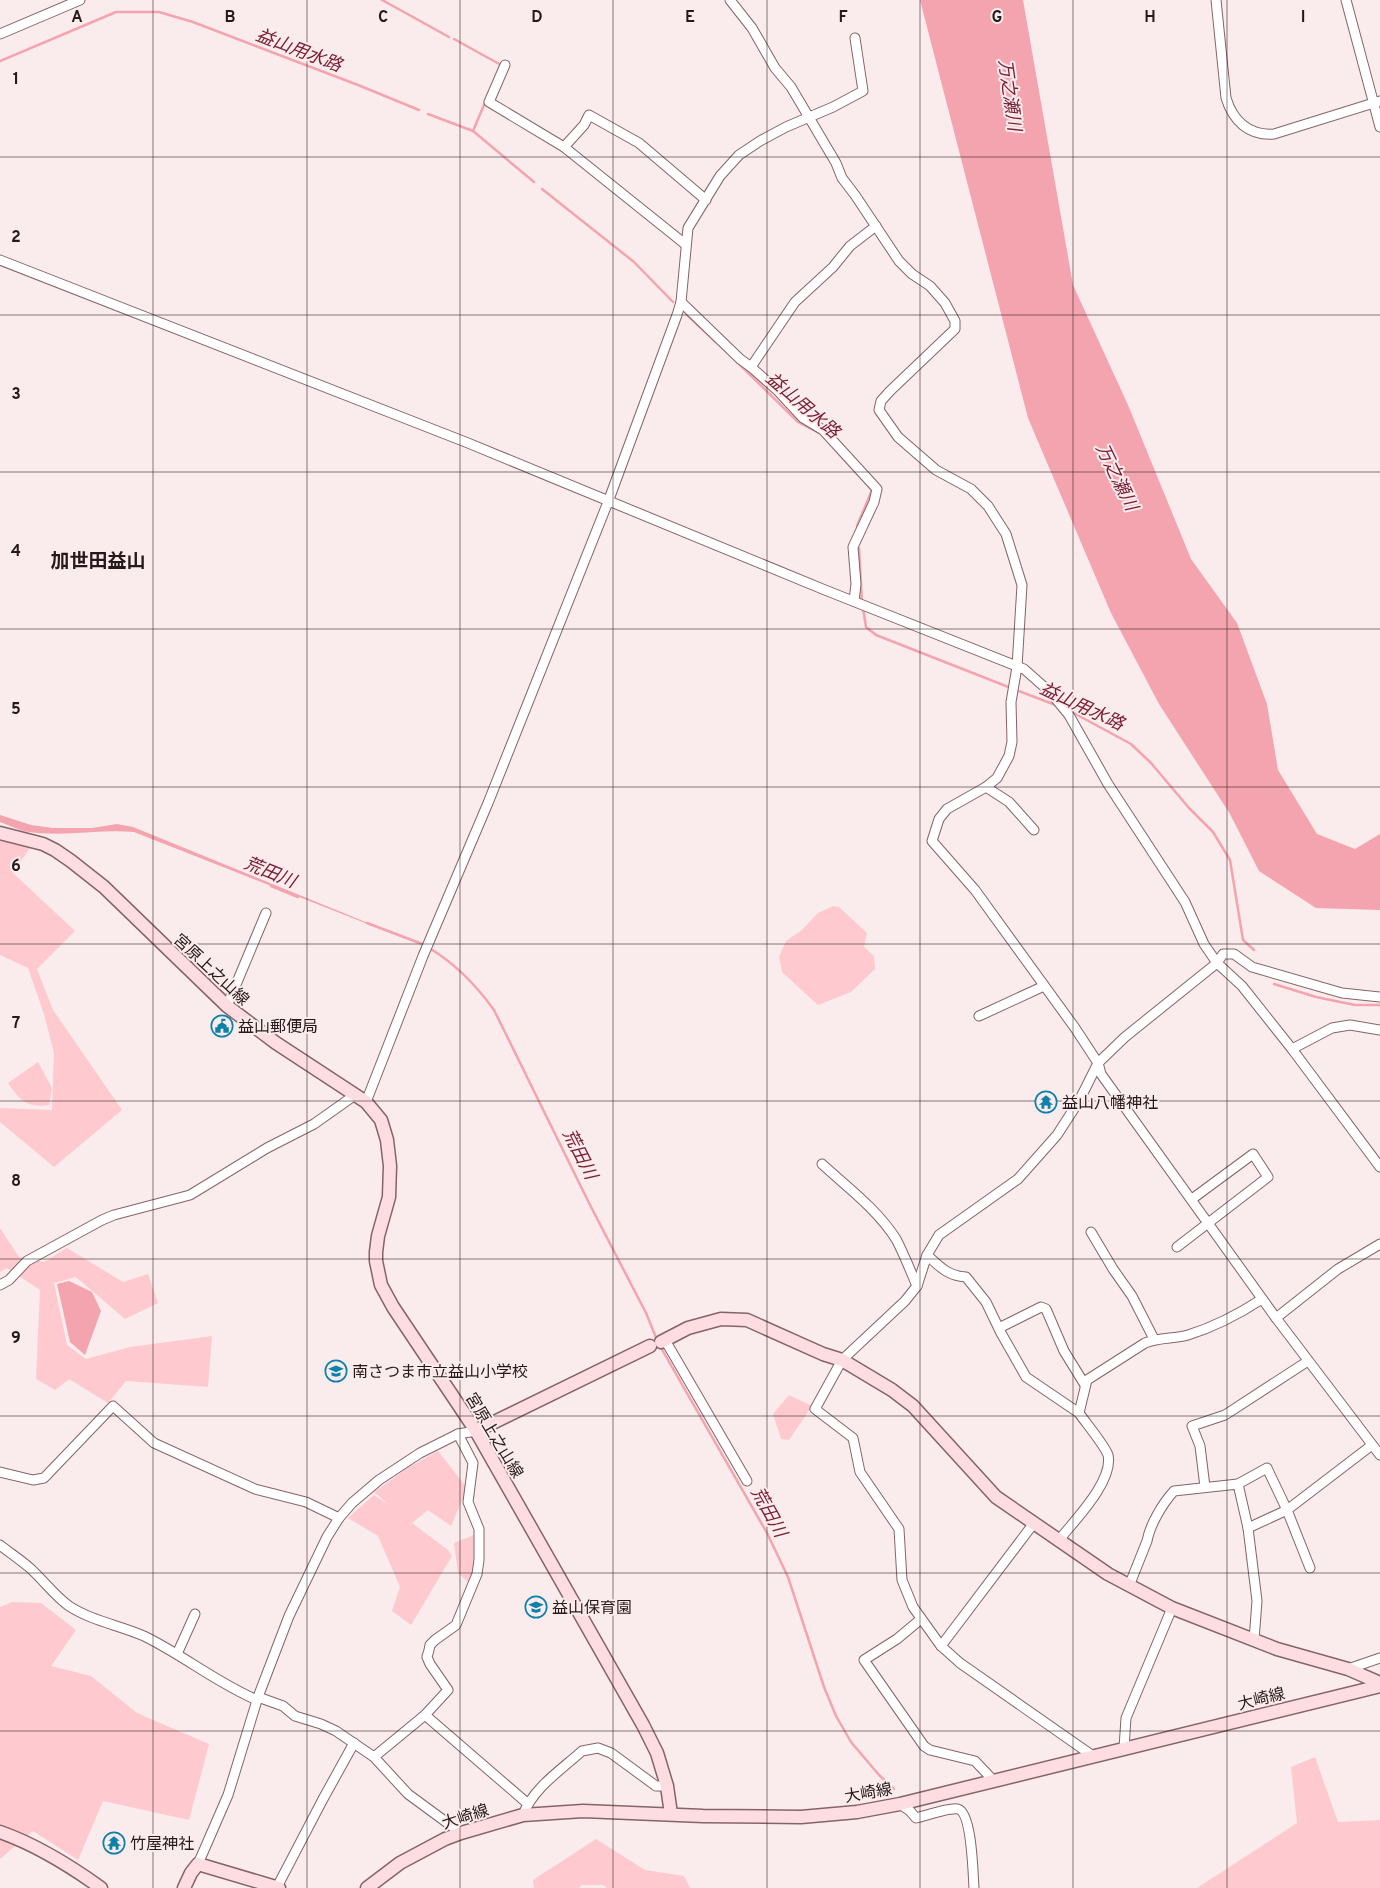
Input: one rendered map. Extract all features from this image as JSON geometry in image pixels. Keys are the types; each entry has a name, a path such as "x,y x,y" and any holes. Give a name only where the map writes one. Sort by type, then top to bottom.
{"street":[{"path":"0,34 80,0"},
{"path":"730,0 752,28 775,68 791,87 836,163 842,178 899,262 912,274 930,286 945,303 955,321 955,329 890,391 881,401 879,410 898,437 936,470 972,489 982,498 1006,534 1022,585 1017,667 1011,702 1012,742 1009,756 996,778 986,787 948,809 939,819 932,841 975,890 1098,1063 1101,1074 1262,1299 1380,1455"},
{"path":"1216,0 1226,98 1236,121 1243,126 1259,134 1274,134 1376,102"},
{"path":"1346,0 1376,102 1380,127"},
{"path":"366,1102 422,956 488,803 608,502 681,302 688,228 720,176 739,155 760,140 863,92 855,38"},
{"path":"505,66 489,102 564,147 685,244"},
{"path":"564,147 584,125 589,115 639,143 706,200"},
{"path":"751,367 795,302 832,267 850,246 876,226"},
{"path":"0,260 468,443 608,502 1024,669 1060,703 1069,715 1108,784 1185,902 1204,944 1217,963 1242,986 1292,1049 1380,1167"},
{"path":"681,302 740,359 778,391 803,418 818,425 877,489 874,502 853,547 856,584 854,601"},
{"path":"986,787 1009,802 1034,830"},
{"name":"宮原上之山線","path":"0,833 42,844 56,850 71,861 104,887 227,1006 276,1043 366,1102 380,1120 389,1153 389,1197 378,1236 376,1252 381,1285 393,1307 476,1431 643,1724 657,1753 667,1786 671,1814"},
{"path":"227,1006 266,913"},
{"path":"1093,1756 960,1663 941,1646 913,1607 902,1580 899,1529 860,1472 853,1438 815,1409 842,1360 905,1301 917,1286 927,1255 938,1235 1018,1179 1038,1159 1057,1135 1079,1101 1098,1063 1125,1037 1217,963 1223,954 1234,954 1252,967 1342,993 1380,997"},
{"path":"979,1016 1044,986"},
{"path":"1292,1049 1332,1028 1350,1026 1380,1030"},
{"path":"0,1285 9,1280 28,1260 102,1220 114,1215 190,1195 267,1148 314,1124 355,1095"},
{"path":"1177,1247 1268,1177 1253,1154 1192,1199"},
{"path":"822,1164 876,1214 887,1227 896,1240 917,1286"},
{"path":"1092,1232 1112,1269 1132,1296 1154,1339"},
{"path":"1276,1318 1338,1269 1380,1244"},
{"path":"927,1255 946,1273 966,1278 986,1302 1026,1376 1079,1413 1107,1454 1107,1471 1103,1483 1059,1540"},
{"path":"1079,1413 1085,1385 1090,1377 1154,1339 1186,1335 1219,1323 1262,1299"},
{"path":"999,1328 1041,1306 1046,1309 1064,1351 1085,1385"},
{"path":"184,1888 191,1873 198,1864 228,1795 258,1698 289,1616 327,1537 339,1518 352,1503 379,1480 420,1454 458,1434 476,1431 688,1328 721,1319 747,1320 823,1354 842,1360 892,1390 913,1406 991,1492 1013,1510 1129,1586 1172,1608 1277,1649 1348,1669 1380,1684"},
{"path":"659,1343 747,1481"},
{"path":"1205,1487 1200,1446 1192,1426 1225,1415 1308,1361"},
{"path":"0,1472 33,1480 44,1478 113,1406 154,1443 255,1489 306,1502 339,1518"},
{"path":"374,1757 425,1715 448,1690 430,1664 428,1657 430,1645 456,1625 477,1574 479,1560 479,1529 468,1502 473,1463 458,1434"},
{"path":"1248,1528 1287,1510 1372,1445"},
{"path":"1129,1586 1148,1534 1167,1498 1174,1491 1238,1484 1267,1468 1287,1510 1310,1568"},
{"path":"1238,1484 1248,1528 1257,1601 1254,1640"},
{"path":"941,1646 1034,1523"},
{"path":"0,1545 30,1568 67,1605 90,1617 144,1636 177,1654 221,1683 283,1706 295,1716 329,1727 374,1757 408,1794 461,1833"},
{"path":"1124,1748 1126,1718 1172,1608"},
{"path":"177,1654 196,1614"},
{"path":"921,1619 897,1639 864,1660 924,1746 930,1750 975,1761 994,1781"},
{"path":"1348,1669 1380,1658"},
{"name":"大崎線","path":"367,1888 400,1863 424,1849 525,1809 703,1816 801,1817 857,1812 900,1804 994,1781 1380,1684"},
{"path":"425,1715 525,1809 539,1789 582,1751 589,1748 598,1748 611,1752 656,1786 667,1786"},
{"path":"198,1864 278,1888 354,1743"},
{"path":"900,1804 916,1818 954,1809 961,1810 964,1813 968,1828 974,1888"},
{"path":"0,1832 25,1841 45,1852 78,1871 101,1888"}],"shaded area":[{"path":"0,837 30,848 13,873 75,931 37,969 53,1010 122,1110 54,1167 0,1122 0,1108 52,1110 54,1053 44,1014 28,968 0,955"},
{"path":"833,906 839,907 867,933 864,947 874,956 875,969 851,992 818,1005 782,972 779,957 786,941 802,930 818,913"},
{"path":"38,1062 52,1088 49,1105 41,1106 25,1102 20,1099 8,1083"},
{"path":"0,1228 19,1257 44,1262 67,1248 123,1282 148,1274 158,1303 125,1319 76,1277 54,1283 67,1345 86,1359 130,1347 212,1336 208,1387 126,1381 108,1403 69,1379 55,1390 36,1379 40,1290 7,1268 0,1272"},
{"path":"789,1395 812,1406 789,1440 781,1439 773,1414"},
{"path":"438,1451 467,1488 451,1526 428,1510 412,1523 448,1550 452,1556 411,1625 392,1611 400,1587 378,1536 348,1518 374,1495 389,1505 374,1492 409,1467"},
{"path":"474,1535 474,1572 468,1582 458,1573 454,1543"},
{"path":"12,1602 41,1603 76,1630 51,1666 91,1676 137,1713 209,1744 189,1820 103,1801 78,1860 33,1831 0,1859 0,1607"},
{"path":"1315,1757 1338,1822 1380,1820 1380,1888 1197,1888 1297,1823 1291,1767"},
{"path":"596,1839 645,1870 684,1876 690,1888 607,1888 603,1885 582,1885 579,1888 534,1888 533,1880"}],"water":[{"name":"万之瀬川","path":"920,0 1023,0 1073,285 1128,405 1191,559 1237,623 1267,704 1278,770 1317,834 1355,849 1380,834 1380,910 1316,908 1259,871 1230,814 1159,704 1111,613 1028,418"},
{"path":"0,815 31,825 53,828 92,828 117,824 133,827 444,954 134,832 108,831 55,834 29,832 0,822"},
{"path":"69,1281 92,1292 101,1311 85,1355 70,1342 57,1284"}],"waterway":[{"path":"382,0 449,37"},
{"name":"益山用水路","path":"0,61 116,12 159,12 193,22 419,110"},
{"path":"454,39 501,65 500,67"},
{"path":"473,131 486,100"},
{"name":"益山用水路","path":"428,114 473,131 534,182"},
{"name":"益山用水路","path":"542,189 634,262 673,302"},
{"name":"益山用水路","path":"686,314 717,343"},
{"name":"益山用水路","path":"737,362 798,422 819,433"},
{"name":"益山用水路","path":"838,453 872,490 857,526"},
{"name":"益山用水路","path":"859,548 862,603"},
{"name":"益山用水路","path":"863,608 866,627 876,635 1011,688"},
{"name":"益山用水路","path":"1016,690 1058,706"},
{"name":"益山用水路","path":"1070,711 1131,744 1151,763 1189,808 1213,832 1230,860 1243,940 1254,950"},
{"name":"荒田川","path":"271,886 298,897"},
{"name":"荒田川","path":"367,923 425,945"},
{"name":"荒田川","path":"429,948 465,976 494,1010 590,1205 646,1313 657,1340"},
{"name":"益山用水路","path":"1274,984 1316,997 1355,1005 1380,1005"},
{"name":"荒田川","path":"660,1346 767,1533 788,1577 824,1687 836,1716 851,1742 879,1775 894,1789"}],"place":[{"name":"益山郵便局","path":"222,1026"},
{"name":"益山八幡神社","path":"1046,1102"},
{"name":"南さつま市立益山小学校","path":"336,1371"},
{"name":"益山保育園","path":"536,1607"},
{"name":"竹屋神社","path":"114,1843"}],"district":[{"name":"加世田益山","path":"98,560"}]}
